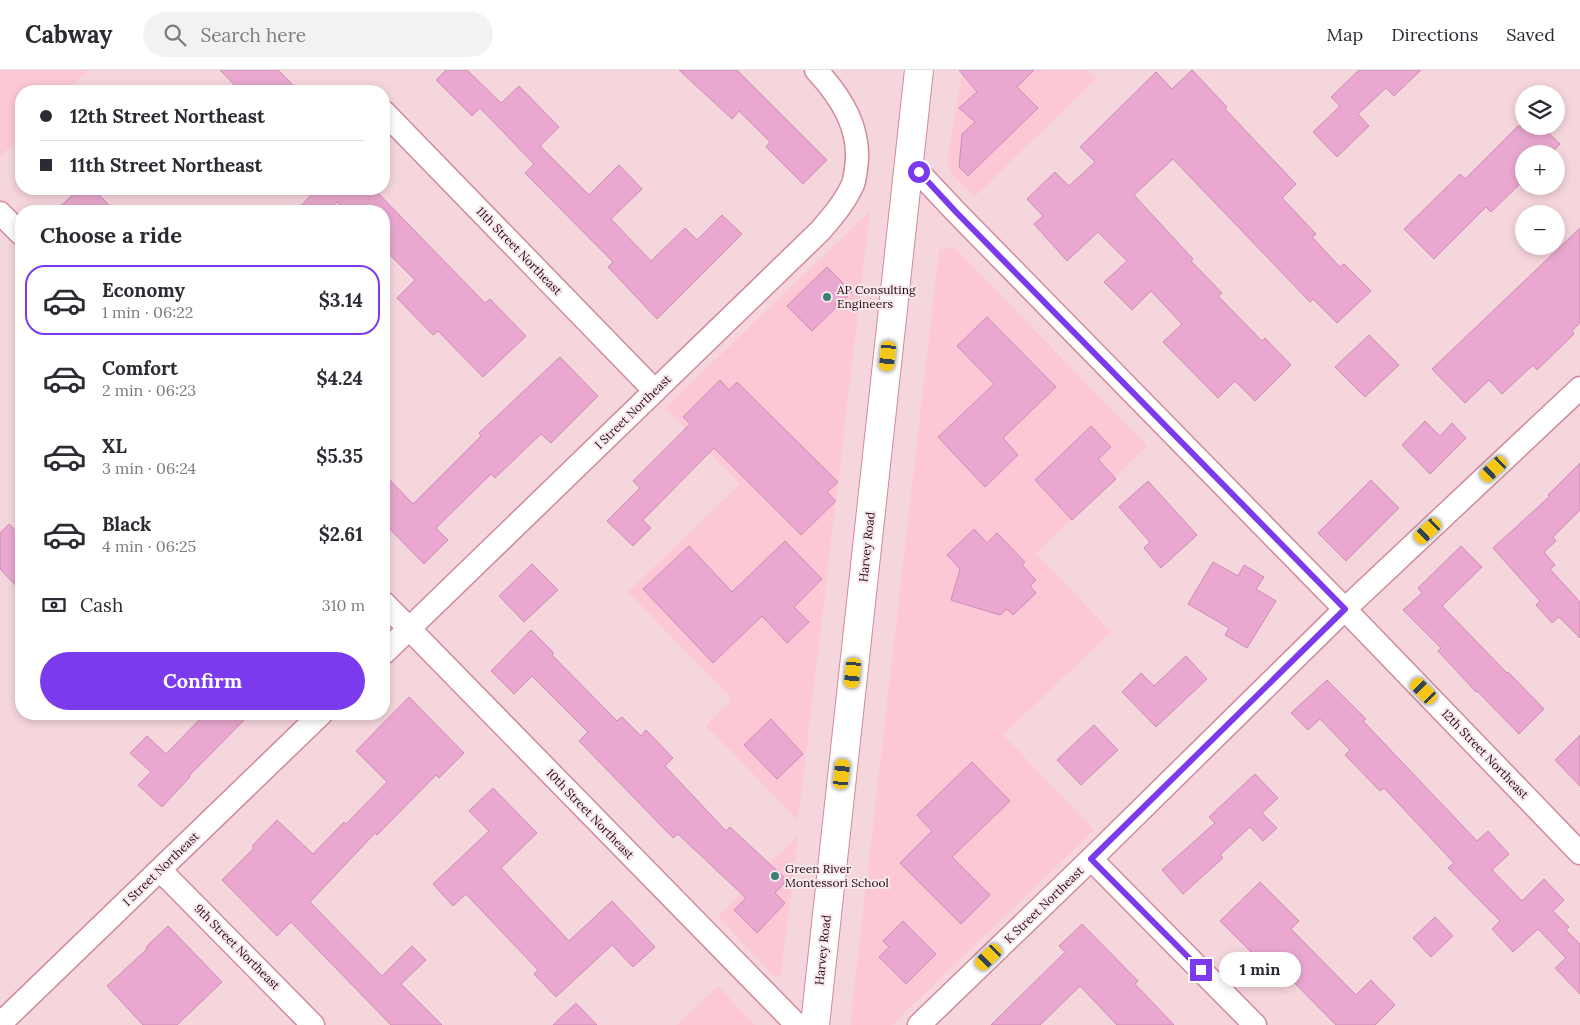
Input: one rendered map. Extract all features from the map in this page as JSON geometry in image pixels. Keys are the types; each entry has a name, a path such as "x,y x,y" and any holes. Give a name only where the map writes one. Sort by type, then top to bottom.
{"main road":[{"name":"Harvey Road","path":"815,1025 919,70"}],"street":[{"name":"I Street Northeast","path":"390,647 820,231 841,206 854,182 858,156 854,128 842,105 816,70"},
{"name":"11th Street Northeast","path":"390,118 655,390"},
{"name":"12th Street Northeast","path":"908,161 1580,853"},
{"path":"0,212 15,228"},
{"name":"K Street Northeast","path":"918,1025 1091,859 1345,609 1580,388"},
{"name":"10th Street Northeast","path":"390,610 797,1025"},
{"name":"I Street Northeast","path":"0,1024 315,720"},
{"path":"1091,859 1255,1025"},
{"name":"9th Street Northeast","path":"160,870 313,1025"}],"shaded area":[{"path":"0,70 89,70 74,85 15,85 15,142 0,157"},
{"path":"963,70 1087,70 1096,79 974,197 952,174 947,162"},
{"path":"870,211 798,820 706,726 732,699 628,592 740,484 665,408"},
{"path":"953,246 1147,446 1036,553 1111,632 1003,735 1094,830 892,1025 850,1025 939,251"},
{"name":"Green River Montessori School","path":"798,835 781,975 778,976 773,975 718,917"},
{"path":"718,986 755,1025 677,1025"}],"building":[{"path":"220,70 278,70 293,85 234,85"},
{"path":"446,70 467,70 501,103 519,86 559,127 540,146 589,195 619,165 642,189 611,219 651,261 685,228 697,240 722,215 742,234 657,319 608,267 613,262 525,173 534,164 480,108 472,116 436,80"},
{"path":"679,70 737,70 827,160 803,184 766,147 770,142 739,111 732,119"},
{"path":"959,70 1034,70 1017,87 1038,108 968,176 959,167 962,134 975,122 959,108 977,92"},
{"path":"1192,70 1227,107 1225,109 1296,184 1282,198 1316,234 1312,237 1340,267 1344,264 1371,291 1337,323 1313,299 1310,302 1173,159 1134,195 1193,259 1191,261 1222,293 1218,296 1262,341 1265,338 1291,365 1255,401 1235,381 1218,398 1163,342 1182,324 1151,291 1132,310 1104,282 1127,261 1098,232 1067,261 1034,224 1043,216 1027,199 1055,172 1069,186 1095,162 1080,147 1156,72 1172,89"},
{"path":"1359,70 1421,70 1394,96 1386,88 1358,114 1369,126 1337,157 1313,132 1340,106 1331,97"},
{"path":"1515,129 1515,135 1550,135 1560,144 1515,145 1515,189 1491,212 1486,207 1434,259 1404,229 1460,174 1465,179"},
{"path":"72,195 99,195 109,205 62,205"},
{"path":"311,195 380,195 390,205 340,205 337,202 334,205 302,205"},
{"path":"390,205 485,303 490,299 526,336 483,377 438,331 433,335 397,298 415,280 390,255"},
{"path":"1580,228 1580,323 1572,331 1574,334 1537,370 1533,365 1502,394 1489,380 1465,403 1432,369 1552,255 1565,255 1565,242"},
{"path":"827,267 852,292 812,331 787,306"},
{"path":"987,317 1056,387 1003,438 1018,455 985,487 938,437 994,384 957,346"},
{"path":"1369,335 1399,365 1365,397 1335,367"},
{"path":"560,357 598,396 551,443 541,434 495,478 491,474 436,528 448,540 424,564 390,529 390,480 413,504 481,436 479,433"},
{"path":"720,380 729,390 737,382 838,482 827,492 836,501 801,535 714,448 643,520 651,528 633,546 607,521 640,488 633,481 690,424 683,417"},
{"path":"1425,421 1440,436 1452,423 1466,438 1430,474 1402,445"},
{"path":"1091,426 1111,447 1098,459 1116,479 1072,520 1035,480"},
{"path":"1580,463 1580,510 1553,537 1556,541 1544,552 1555,565 1550,569 1580,602 1580,638 1559,617 1552,623 1536,605 1540,601 1493,548 1550,496 1548,495"},
{"path":"1371,480 1399,508 1346,561 1318,533"},
{"path":"1148,481 1197,535 1161,568 1144,548 1150,542 1119,507"},
{"path":"9,524 15,530 15,585 0,569 0,533"},
{"path":"974,529 987,543 997,533 1025,562 1022,565 1036,580 1030,586 1036,593 1013,615 1007,609 1000,615 951,600 960,569 947,555"},
{"path":"785,541 822,579 794,607 809,622 787,643 762,616 713,663 643,589 689,546 732,592"},
{"path":"1461,546 1482,567 1442,606 1544,709 1519,734 1476,692 1438,651 1441,648 1403,610 1422,593 1418,588"},
{"path":"1213,562 1238,576 1244,565 1264,577 1256,589 1276,601 1247,648 1225,635 1229,628 1188,604"},
{"path":"532,564 558,590 524,622 499,596"},
{"path":"531,630 554,653 552,655 617,721 622,717 641,736 646,730 673,758 665,766 726,831 730,827 787,880 775,893 785,903 757,933 734,910 746,898 678,834 673,838 579,741 588,732 532,676 514,694 491,671"},
{"path":"1186,656 1207,679 1156,727 1122,692 1141,673 1154,686"},
{"path":"1327,680 1366,719 1363,721 1477,841 1488,831 1509,854 1492,870 1522,901 1544,879 1564,900 1553,911 1569,927 1566,930 1580,944 1580,994 1555,968 1566,958 1538,929 1513,952 1492,929 1500,921 1448,868 1454,863 1384,788 1380,791 1345,755 1350,750 1320,719 1308,730 1291,713"},
{"path":"409,697 464,753 439,778 436,775 377,835 375,833 310,902 382,976 412,946 426,960 401,984 442,1025 391,1025 291,922 277,936 222,880 254,848 252,846 277,820 313,854 344,822 346,824 387,782 356,751 386,720 390,720 390,716"},
{"path":"771,719 803,754 777,779 744,745"},
{"path":"199,720 244,720 189,776 162,807 138,785 151,772 130,753 147,736 166,754"},
{"path":"1094,725 1118,750 1081,785 1057,760"},
{"path":"1580,735 1580,786 1555,760"},
{"path":"972,762 1010,801 952,857 990,895 961,924 900,863 932,831 917,815"},
{"path":"1255,774 1278,798 1262,813 1277,828 1263,841 1250,827 1220,855 1223,858 1183,894 1162,870 1215,823 1209,817"},
{"path":"493,788 537,833 501,868 569,941 612,901 655,947 633,967 612,945 556,997 534,974 538,970 466,894 453,906 433,884 489,831 469,811"},
{"path":"1260,882 1299,921 1291,929 1356,995 1371,980 1395,1005 1375,1025 1336,1025 1266,954 1259,960 1220,921"},
{"path":"1435,917 1453,936 1431,957 1413,938"},
{"path":"903,921 936,954 906,984 879,957 889,947 883,941"},
{"path":"1082,924 1138,981 1135,984 1174,1025 1117,1025 1080,986 1040,1025 991,1025 1065,952 1059,946"},
{"path":"168,926 222,982 177,1025 143,1025 107,986 147,949 146,947"},
{"path":"576,1003 597,1025 553,1025"}],"place":[{"name":"AP Consulting Engineers","path":"827,297"},
{"name":"Green River Montessori School","path":"775,876"}],"route":[{"path":"919,172 1345,609 1091,859 1201,970"}]}
